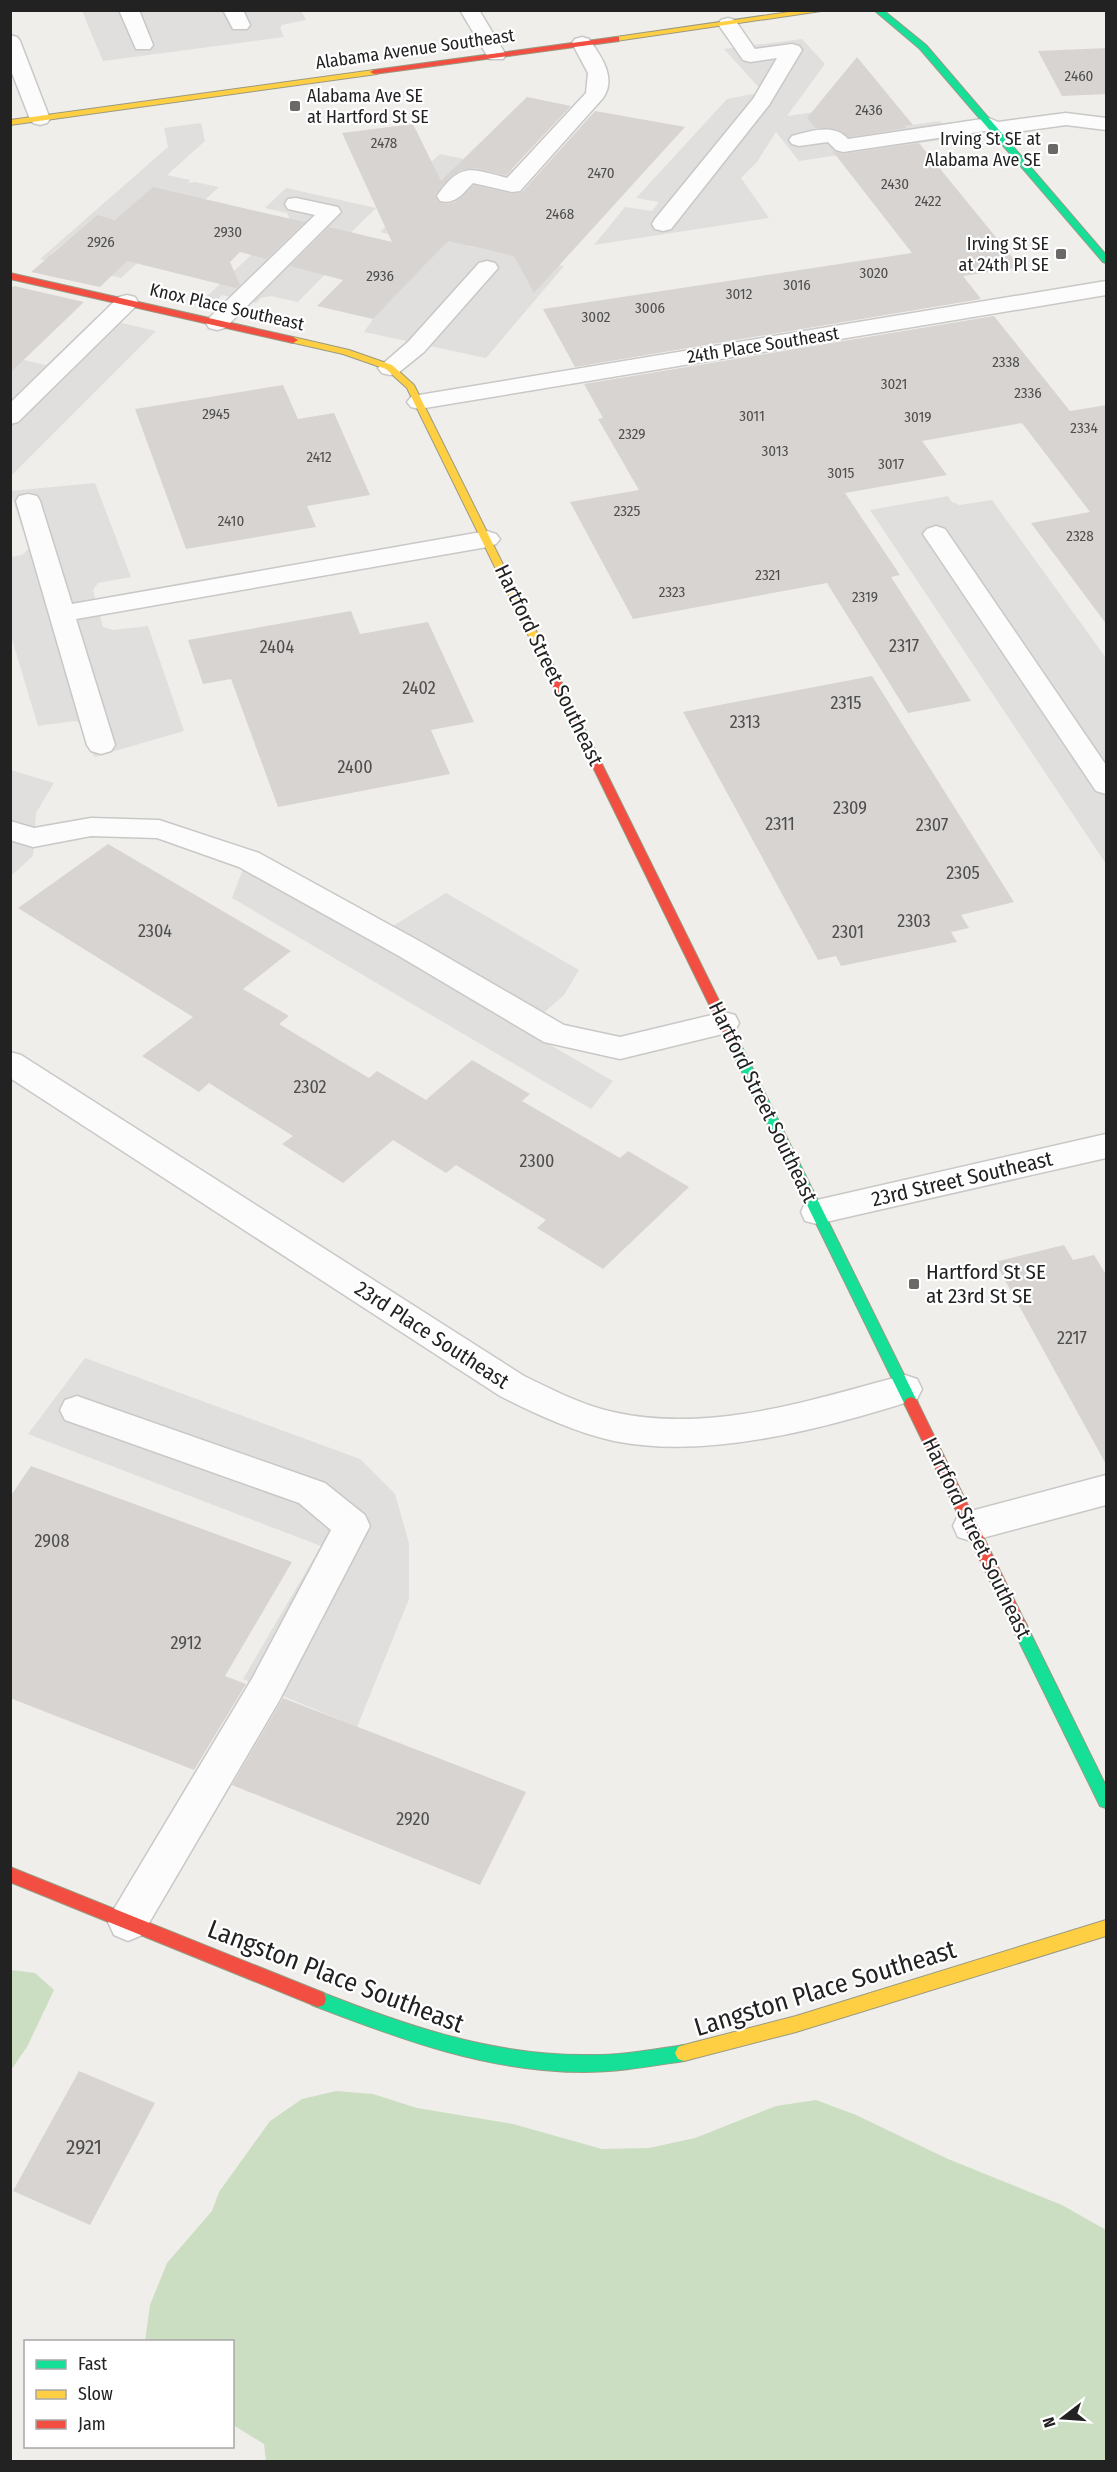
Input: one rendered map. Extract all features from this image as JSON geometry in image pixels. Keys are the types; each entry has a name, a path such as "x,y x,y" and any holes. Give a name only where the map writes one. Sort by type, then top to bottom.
{"street":[{"path":"129,10 143,45"},
{"path":"469,10 496,56"},
{"name":"Alabama Avenue Southeast","path":"10,123 824,10"},
{"path":"878,10 924,47 1107,260"},
{"path":"663,224 762,101 792,50 750,56 728,24"},
{"path":"10,42 40,119"},
{"path":"448,196 469,175 512,186 596,94 600,81 596,66 582,43"},
{"path":"799,140 833,135 843,146 1066,119 1107,124"},
{"path":"217,323 330,212 296,204"},
{"path":"390,368 416,347 487,268"},
{"name":"Knox Place Southeast","path":"10,276 346,352 390,368 405,380 419,402"},
{"name":"24th Place Southeast","path":"419,402 1107,288"},
{"path":"10,417 127,302"},
{"path":"10,381 40,388"},
{"name":"Hartford Street Southeast","path":"419,402 1107,1801"},
{"path":"28,501 101,745"},
{"path":"936,534 1107,785"},
{"path":"62,614 487,539"},
{"path":"10,830 33,838 91,827 159,830 249,860 401,944 555,1034 620,1048 724,1023"},
{"name":"23rd Place Southeast","path":"10,1063 512,1386 556,1409 580,1418 605,1425 658,1434 712,1434 765,1426 905,1389"},
{"name":"23rd Street Southeast","path":"817,1212 1107,1146"},
{"path":"77,1410 312,1493 352,1526 266,1689 128,1922"},
{"path":"971,1526 1107,1490"},
{"name":"Langston Place Southeast","path":"10,1874 381,2024 438,2044 535,2063 592,2063 681,2055 738,2042 801,2025 1107,1928"}],"green space":[{"path":"11,1970 35,1973 54,1990 27,2047 11,2070"},
{"path":"336,2091 373,2094 417,2108 513,2124 602,2149 649,2148 695,2138 776,2106 816,2100 856,2115 948,2159 1062,2205 1106,2230 1106,2461 266,2461 264,2444 234,2426 234,2340 145,2340 150,2305 167,2263 212,2211 219,2192 270,2121 302,2099"}],"shaded area":[{"path":"301,10 306,20 282,25 280,28 284,37 103,61 82,11"},
{"path":"802,39 825,64 787,116 835,109 855,133 940,121 954,138 799,161 776,132 757,162 741,178 769,218 594,245 625,207 652,211 659,202 636,198 727,99 763,92 724,49"},
{"path":"201,123 205,141 167,175 190,180 188,183 195,182 219,187 121,278 40,259 168,147 164,128","holes":["96,216 122,221 51,255"]},
{"path":"440,154 537,174 468,246 564,266 486,358 364,332 373,319 442,247 380,232 417,196 399,191"},
{"path":"286,188 376,208 333,250 344,255 298,302 270,296 261,298 256,303 222,295 218,300 206,297 290,219 287,213 265,208"},
{"path":"96,317 156,331 11,476 11,357 46,365"},
{"path":"95,483 131,577 98,583 93,590 103,627 113,630 148,626 184,731 94,757 82,723 74,721 38,726 11,636 11,557 22,555 29,549 10,491"},
{"path":"948,496 952,502 960,505 992,500 1106,658 1106,864 870,510"},
{"path":"11,770 54,783 36,813 33,856 11,876"},
{"path":"243,869 372,939 446,893 579,970 564,995 524,1030 613,1081 591,1109 232,898"},
{"path":"85,1358 360,1459 395,1494 409,1543 409,1599 357,1727 243,1679 321,1546 28,1434"}],"building":[{"path":"1107,48 1107,94 1062,96 1038,51"},
{"path":"857,57 913,125 849,137 836,129 815,128 807,118"},
{"path":"527,97 571,106 506,175 476,168 460,170 435,195 438,202 446,204 456,202 474,185 512,194 522,192 595,111 685,127 534,293 514,256 448,241 373,319 317,306 343,280 290,266 329,227 392,242 342,133 413,124 441,181"},
{"path":"919,143 1017,263 1014,264 1017,268 963,276 981,299 575,367 543,309 912,253 827,144 834,152 843,154"},
{"path":"153,187 305,222 266,259 240,252 230,262 240,285 236,288 127,261 100,287 31,272 97,215 115,220"},
{"path":"14,286 84,302 10,373 10,289"},
{"path":"994,316 1070,411 1107,405 1107,625 1031,523 1090,512 1022,423 922,441 947,475 845,493 900,575 891,577 971,701 908,713 827,583 633,619 570,502 639,490 598,419 603,418 584,384"},
{"path":"283,385 298,419 334,413 370,495 307,506 316,527 186,549 135,409"},
{"path":"351,611 360,634 428,622 474,722 431,730 450,774 278,807 231,679 203,684 188,640"},
{"path":"872,676 1014,902 961,915 969,928 951,932 957,942 841,966 836,956 818,960 683,712"},
{"path":"108,844 291,951 243,989 289,1016 279,1024 369,1078 377,1071 426,1100 472,1060 530,1094 522,1101 620,1158 628,1151 689,1187 603,1269 537,1228 546,1220 456,1165 446,1173 393,1140 343,1183 282,1144 293,1136 209,1083 199,1092 142,1056 193,1017 18,908"},
{"path":"1064,1245 1073,1260 1094,1255 1107,1276 1107,1466 995,1262"},
{"path":"31,1466 292,1562 225,1676 246,1684 194,1770 10,1698 10,1497"},
{"path":"283,1698 526,1792 480,1885 232,1785"},
{"path":"79,2071 155,2103 90,2225 13,2191"}],"traffic: fast":[{"path":"878,10 923,47 1106,260"},
{"path":"730,1035 911,1403"},
{"path":"1019,1625 1106,1801"},
{"path":"318,1999 410,2033 496,2056 540,2062 585,2064 633,2061 684,2053"}],"traffic: slow":[{"path":"616,39 824,10"},
{"path":"10,123 374,72"},
{"path":"293,340 346,352 389,367 411,387 547,663"},
{"path":"684,2053 796,2024 1106,1928"}],"traffic: jam":[{"path":"374,72 616,39"},
{"path":"10,276 293,340"},
{"path":"547,663 730,1035"},
{"path":"911,1403 1019,1625"},
{"path":"10,1874 318,1999"}],"place":[{"name":"Alabama Ave SE at Hartford St SE","path":"295,106"},
{"name":"Irving St SE at Alabama Ave SE","path":"1053,149"},
{"name":"Irving St SE at 24th Pl SE","path":"1061,254"},
{"name":"Hartford St SE at 23rd St SE","path":"914,1284"}]}
